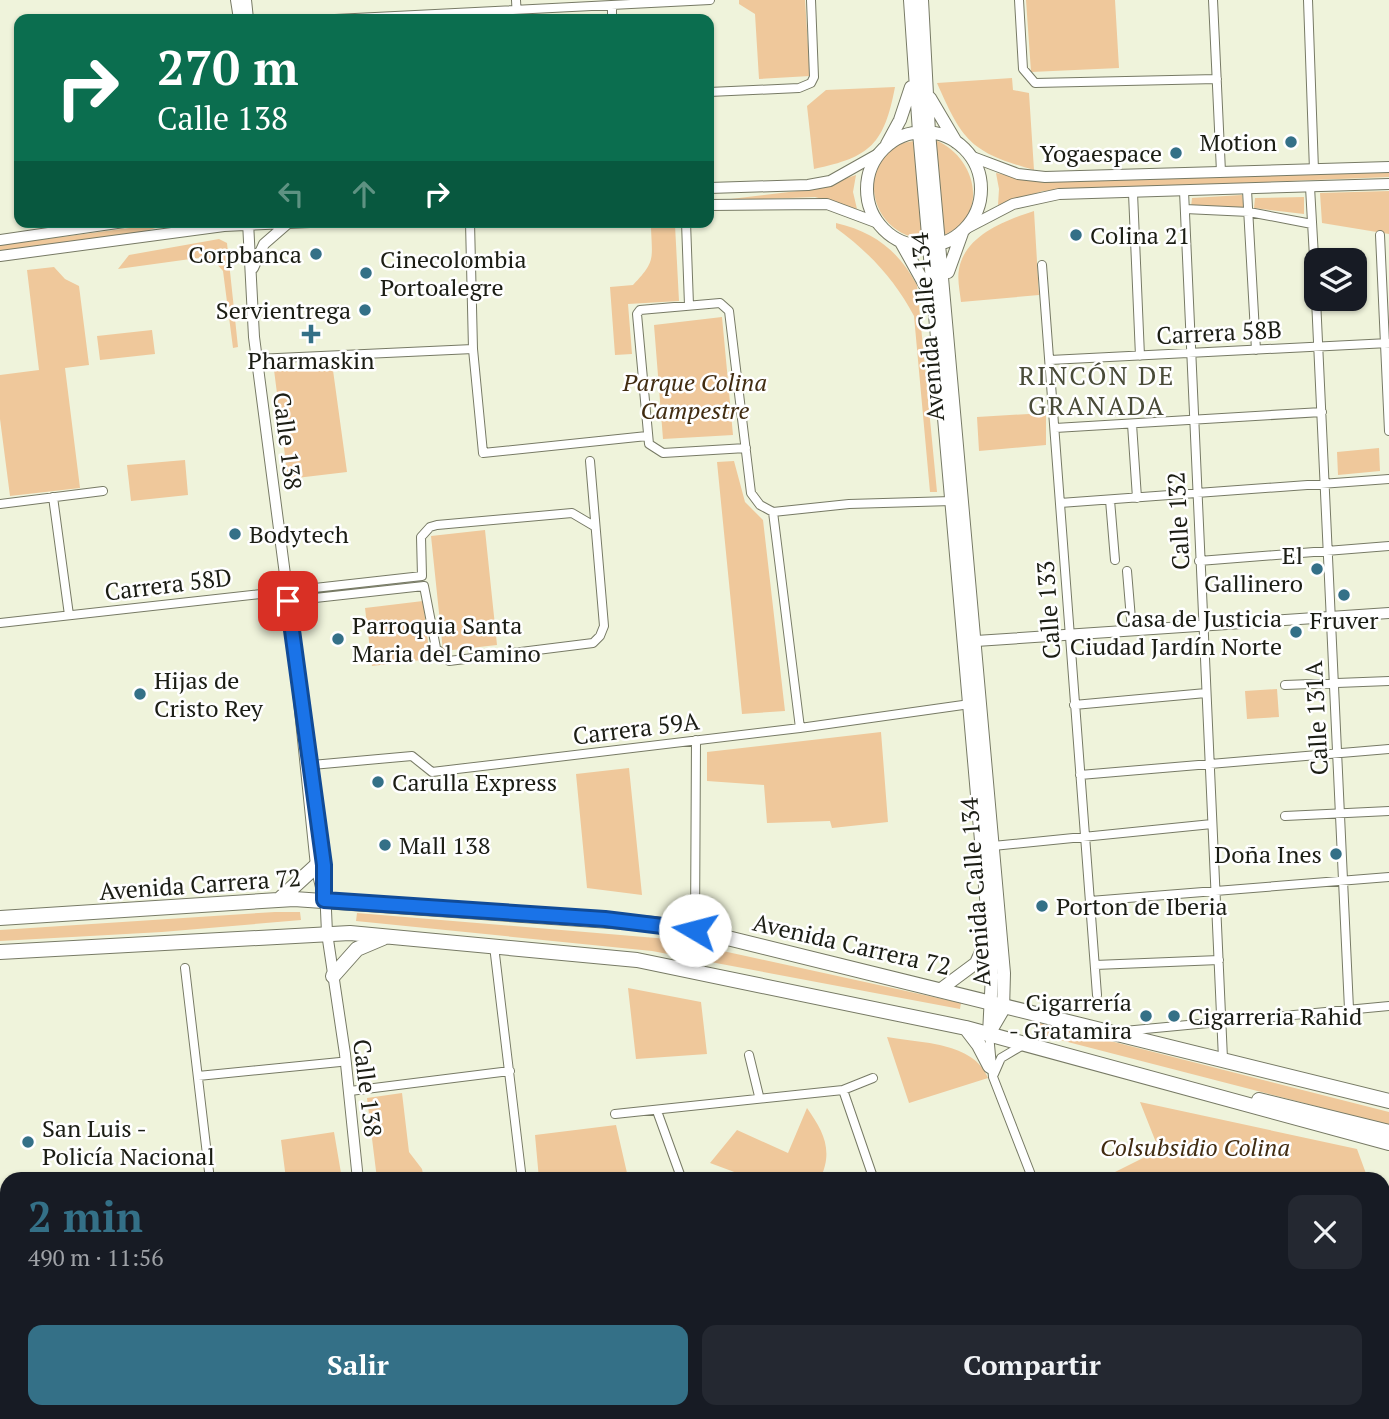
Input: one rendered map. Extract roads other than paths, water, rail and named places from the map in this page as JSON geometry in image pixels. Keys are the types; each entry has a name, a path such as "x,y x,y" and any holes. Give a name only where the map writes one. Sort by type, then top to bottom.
{"highway":[{"path":"280,900 316,866"},
{"name":"Avenida Carrera 72","path":"0,918 280,900 324,900 605,919 695,930 1389,1101"},
{"path":"0,951 327,933 388,936 674,965 966,1028 1192,1087 1285,1105 1389,1132"},
{"path":"332,976 357,949 388,936"},
{"path":"966,1028 979,1045 992,1072"},
{"path":"1192,1087 1284,1117 1389,1143"}],"main road":[{"name":"Avenida Calle 134","path":"910,0 914,73 924,132 936,245 946,293 993,846 998,1003"},
{"name":"Avenida Calle 134","path":"922,0 927,92 924,132"},
{"path":"878,223 867,201 866,188 872,165 906,105 914,73"},
{"path":"927,92 956,142 970,156 977,170 980,193 974,216 964,230 949,267 946,293"},
{"path":"714,188 830,181 902,136 924,132 956,142"},
{"path":"970,156 1000,169 1034,177 1389,167"},
{"path":"901,242 936,245 998,210 1037,198 1133,192 1389,184"},
{"path":"714,205 827,204 878,223 901,242 918,266 936,310"},
{"path":"0,240 83,228"},
{"path":"0,256 210,228"},
{"name":"Calle 138","path":"248,228 256,359 287,596 316,866 324,900"},
{"path":"250,281 260,250 283,228"},
{"name":"Avenida Calle 134","path":"936,245 936,310 989,932 1000,1021 989,1034"},
{"path":"976,641 1389,613"},
{"name":"Calle 138","path":"300,707 312,765 324,865 327,933 350,1091 357,1172"},
{"path":"941,989 976,963 989,932"},
{"name":"Calle 138","path":"339,1024 340,1062 356,1158"}],"street":[{"path":"526,14 612,5 710,0"},
{"path":"714,92 799,88 811,83 814,77 811,0"},
{"path":"1019,0 1023,69 1030,81 1040,84 1217,79"},
{"path":"1213,0 1221,172"},
{"path":"1308,0 1314,170"},
{"path":"612,5 612,14"},
{"path":"1310,187 1313,248"},
{"path":"1247,190 1256,350"},
{"name":"Calle 132","path":"1184,191 1189,353 1223,1059"},
{"path":"1133,192 1140,356"},
{"path":"1185,209 1249,212 1312,224"},
{"path":"470,228 473,349 484,453 647,436"},
{"path":"686,228 689,305"},
{"path":"1380,235 1389,431"},
{"name":"Calle 133","path":"1042,265 1097,995"},
{"path":"746,448 663,453 653,448 647,436 637,314 645,308 720,303 729,312 746,448 751,493 760,505 774,512 848,500 952,500"},
{"name":"Calle 131A","path":"1317,311 1349,1009"},
{"name":"Carrera 58B","path":"1050,360 1387,343"},
{"path":"256,359 473,349"},
{"path":"1055,428 1322,412"},
{"path":"1132,424 1137,498"},
{"path":"590,461 594,526"},
{"path":"1060,503 1389,479"},
{"path":"0,504 103,491"},
{"path":"53,497 69,615"},
{"path":"1110,500 1115,560"},
{"path":"774,512 800,728"},
{"name":"Carrera 58D","path":"0,623 287,596 343,596 424,586 436,648 445,659 456,662 587,645 600,636 604,626 594,526 572,513 429,527 421,537 422,576 341,584 287,596"},
{"path":"1199,561 1389,546"},
{"path":"1127,571 1132,631"},
{"path":"341,584 343,596"},
{"path":"1285,685 1389,681"},
{"path":"1074,705 1206,693"},
{"name":"Carrera 59A","path":"312,765 412,756 432,772 800,728 970,704"},
{"path":"695,930 696,740"},
{"path":"1080,775 1389,748"},
{"path":"1285,816 1389,811"},
{"path":"993,846 1212,824"},
{"path":"1090,901 1389,877"},
{"path":"494,946 521,1172"},
{"path":"1095,965 1219,960"},
{"path":"185,968 209,1172"},
{"path":"1115,1032 1389,1006"},
{"path":"989,1034 992,1072 1030,1172"},
{"path":"992,1072 1007,1053 1028,1045"},
{"path":"749,1055 759,1097"},
{"path":"198,1076 340,1062"},
{"path":"350,1091 510,1071"},
{"path":"615,1114 843,1090 873,1078"},
{"path":"843,1090 871,1172"},
{"path":"657,1111 679,1172"}],"place":[{"name":"Motion","path":"1291,142"},
{"name":"Yogaespace","path":"1176,153"},
{"name":"Colina 21","path":"1076,235"},
{"name":"Corpbanca","path":"316,254"},
{"name":"Cinecolombia Portoalegre","path":"366,273"},
{"name":"Servientrega","path":"365,310"},
{"name":"Pharmaskin","path":"311,334"},
{"name":"Bodytech","path":"235,534"},
{"name":"El Gallinero","path":"1317,569"},
{"name":"Fruver","path":"1344,595"},
{"name":"Casa de Justicia Ciudad Jardín Norte","path":"1296,632"},
{"name":"Parroquia Santa Maria del Camino","path":"338,639"},
{"name":"Hijas de Cristo Rey","path":"140,694"},
{"name":"Carulla Express","path":"378,782"},
{"name":"Mall 138","path":"385,845"},
{"name":"Doña Ines","path":"1336,854"},
{"name":"Porton de Iberia","path":"1042,906"},
{"name":"Cigarrería - Gratamira","path":"1146,1016"},
{"name":"Cigarreria Rahid","path":"1174,1016"},
{"name":"San Luis - Policía Nacional","path":"28,1142"}],"district":[{"name":"RINCÓN DE GRANADA","path":"1097,390"}],"park label":[{"name":"Parque Colina Campestre","path":"695,396"},
{"name":"Colsubsidio Colina","path":"1195,1147"}]}
